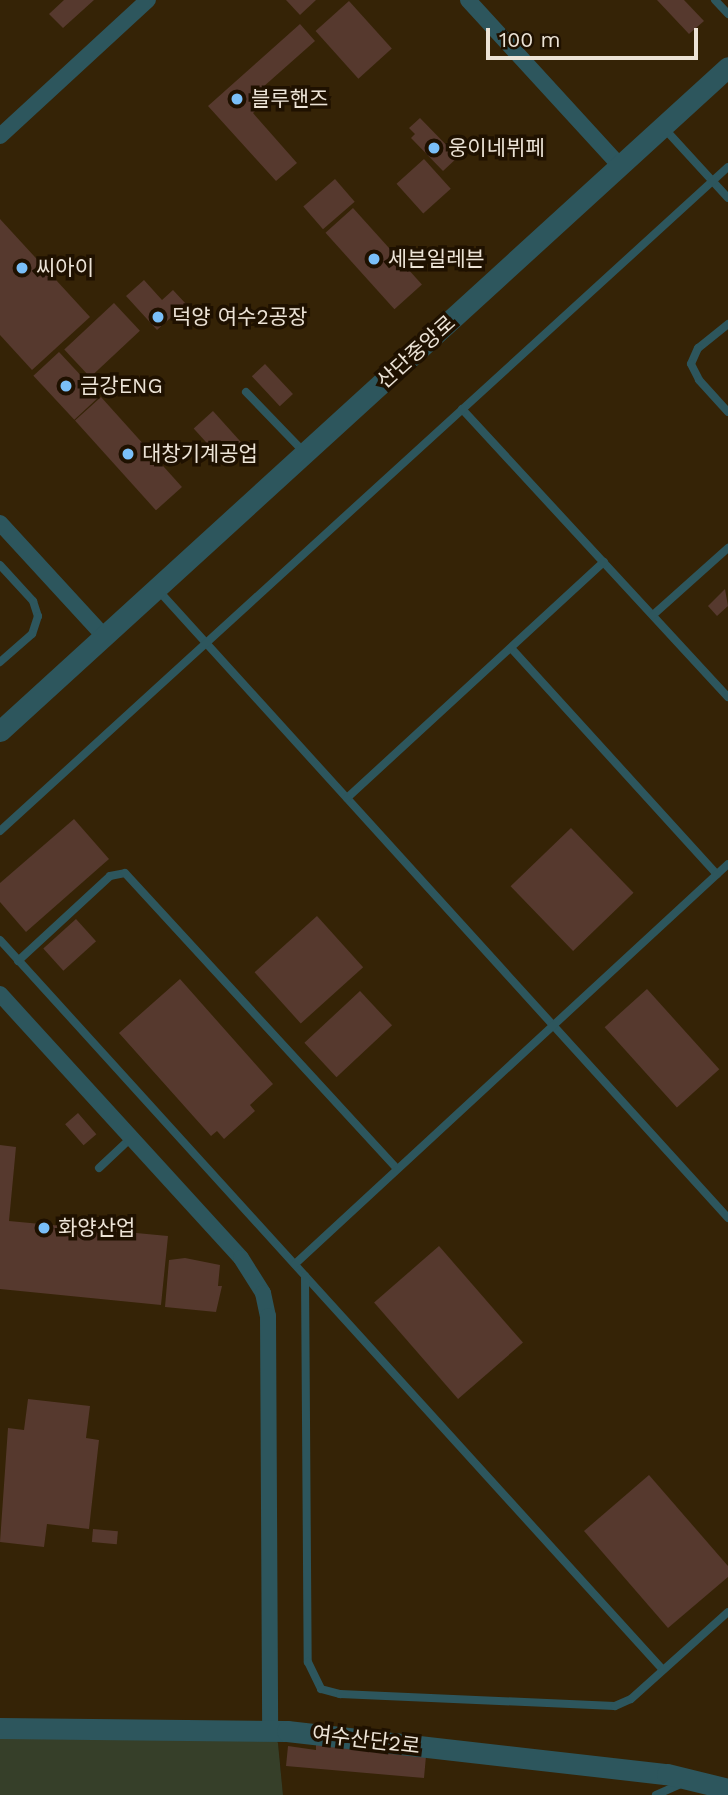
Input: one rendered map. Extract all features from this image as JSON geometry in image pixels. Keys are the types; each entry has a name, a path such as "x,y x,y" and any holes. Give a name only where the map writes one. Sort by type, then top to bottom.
{"street":[{"path":"0,136 148,0"},
{"path":"468,0 620,166"},
{"name":"산단중앙로","path":"0,731 728,67"},
{"path":"0,523 104,636"},
{"path":"0,994 241,1258 266,1304 270,1731"},
{"name":"여수산단2로","path":"0,1728 270,1731 692,1779 728,1789"}],"lane":[{"path":"715,0 728,14"},
{"path":"663,127 728,198"},
{"path":"0,831 728,167"},
{"path":"728,324 698,348 691,364 699,380 728,412"},
{"path":"246,392 305,453"},
{"path":"463,409 728,697"},
{"path":"653,615 728,548"},
{"path":"347,798 604,562"},
{"path":"0,565 33,601 38,616 32,634 0,662"},
{"path":"156,588 728,1218"},
{"path":"511,648 717,874"},
{"path":"295,1264 728,864"},
{"path":"18,961 110,876 125,873 397,1169"},
{"path":"0,940 663,1670"},
{"path":"99,1168 131,1138"},
{"path":"305,1276 308,1662 317,1685 340,1694 615,1706 631,1699 728,1612"},
{"path":"656,1795 692,1779"}],"shaded area":[{"path":"0,0 728,0 728,1795 283,1795 278,1743 0,1728"}],"green space":[{"path":"0,1728 270,1731 278,1743 283,1795 0,1795"}],"building":[{"path":"64,0 94,0 63,28 49,14"},
{"path":"286,0 316,0 300,15"},
{"path":"657,0 684,0 704,21 689,34"},
{"path":"349,1 392,49 358,79 316,31"},
{"name":"블루핸즈","path":"300,24 315,41 254,95 263,104 253,113 297,163 276,181 208,106"},
{"path":"420,118 458,157 443,171 411,138 415,134 409,128"},
{"path":"424,159 451,189 423,213 397,184"},
{"path":"335,179 355,202 323,229 303,207"},
{"path":"353,208 422,285 394,309 326,233"},
{"name":"씨아이","path":"0,219 90,317 32,370 0,335"},
{"name":"덕양 여수2공장","path":"144,280 162,300 173,290 186,304 157,330 126,296"},
{"path":"114,303 140,331 90,377 64,349"},
{"name":"금강ENG","path":"59,352 100,396 74,420 33,376"},
{"path":"265,364 293,394 280,406 252,376"},
{"name":"대창기계공업","path":"101,397 182,487 156,510 75,420"},
{"path":"213,411 242,443 222,460 194,428"},
{"path":"725,589 728,606 717,616 708,606"},
{"path":"74,819 109,859 26,932 0,902 0,883"},
{"path":"571,828 634,893 573,951 511,886"},
{"path":"317,916 363,967 301,1023 255,972"},
{"path":"76,919 96,941 63,971 43,948"},
{"path":"180,979 273,1084 250,1105 255,1111 224,1139 217,1131 211,1136 119,1033"},
{"path":"647,989 719,1069 677,1107 605,1027"},
{"path":"360,991 392,1025 336,1077 304,1043"},
{"path":"78,1113 96,1134 84,1145 65,1124"},
{"name":"화양산업","path":"0,1145 16,1147 9,1221 168,1236 161,1305 0,1289"},
{"path":"439,1246 523,1343 458,1399 374,1302"},
{"path":"185,1258 220,1265 218,1286 222,1286 216,1312 165,1307 169,1260"},
{"path":"28,1399 90,1406 86,1438 99,1440 89,1529 47,1524 44,1547 0,1542 8,1428 24,1430"},
{"path":"649,1475 728,1566 728,1577 668,1628 584,1531"},
{"path":"93,1529 118,1531 117,1544 92,1542"},
{"path":"316,1743 426,1756 424,1778 286,1766 288,1746 316,1750"}],"place":[{"name":"블루핸즈","path":"237,99"},
{"name":"웅이네뷔페","path":"434,148"},
{"name":"세븐일레븐","path":"374,259"},
{"name":"씨아이","path":"22,268"},
{"name":"덕양 여수2공장","path":"158,317"},
{"name":"금강ENG","path":"66,386"},
{"name":"대창기계공업","path":"128,454"},
{"name":"화양산업","path":"44,1228"}]}
